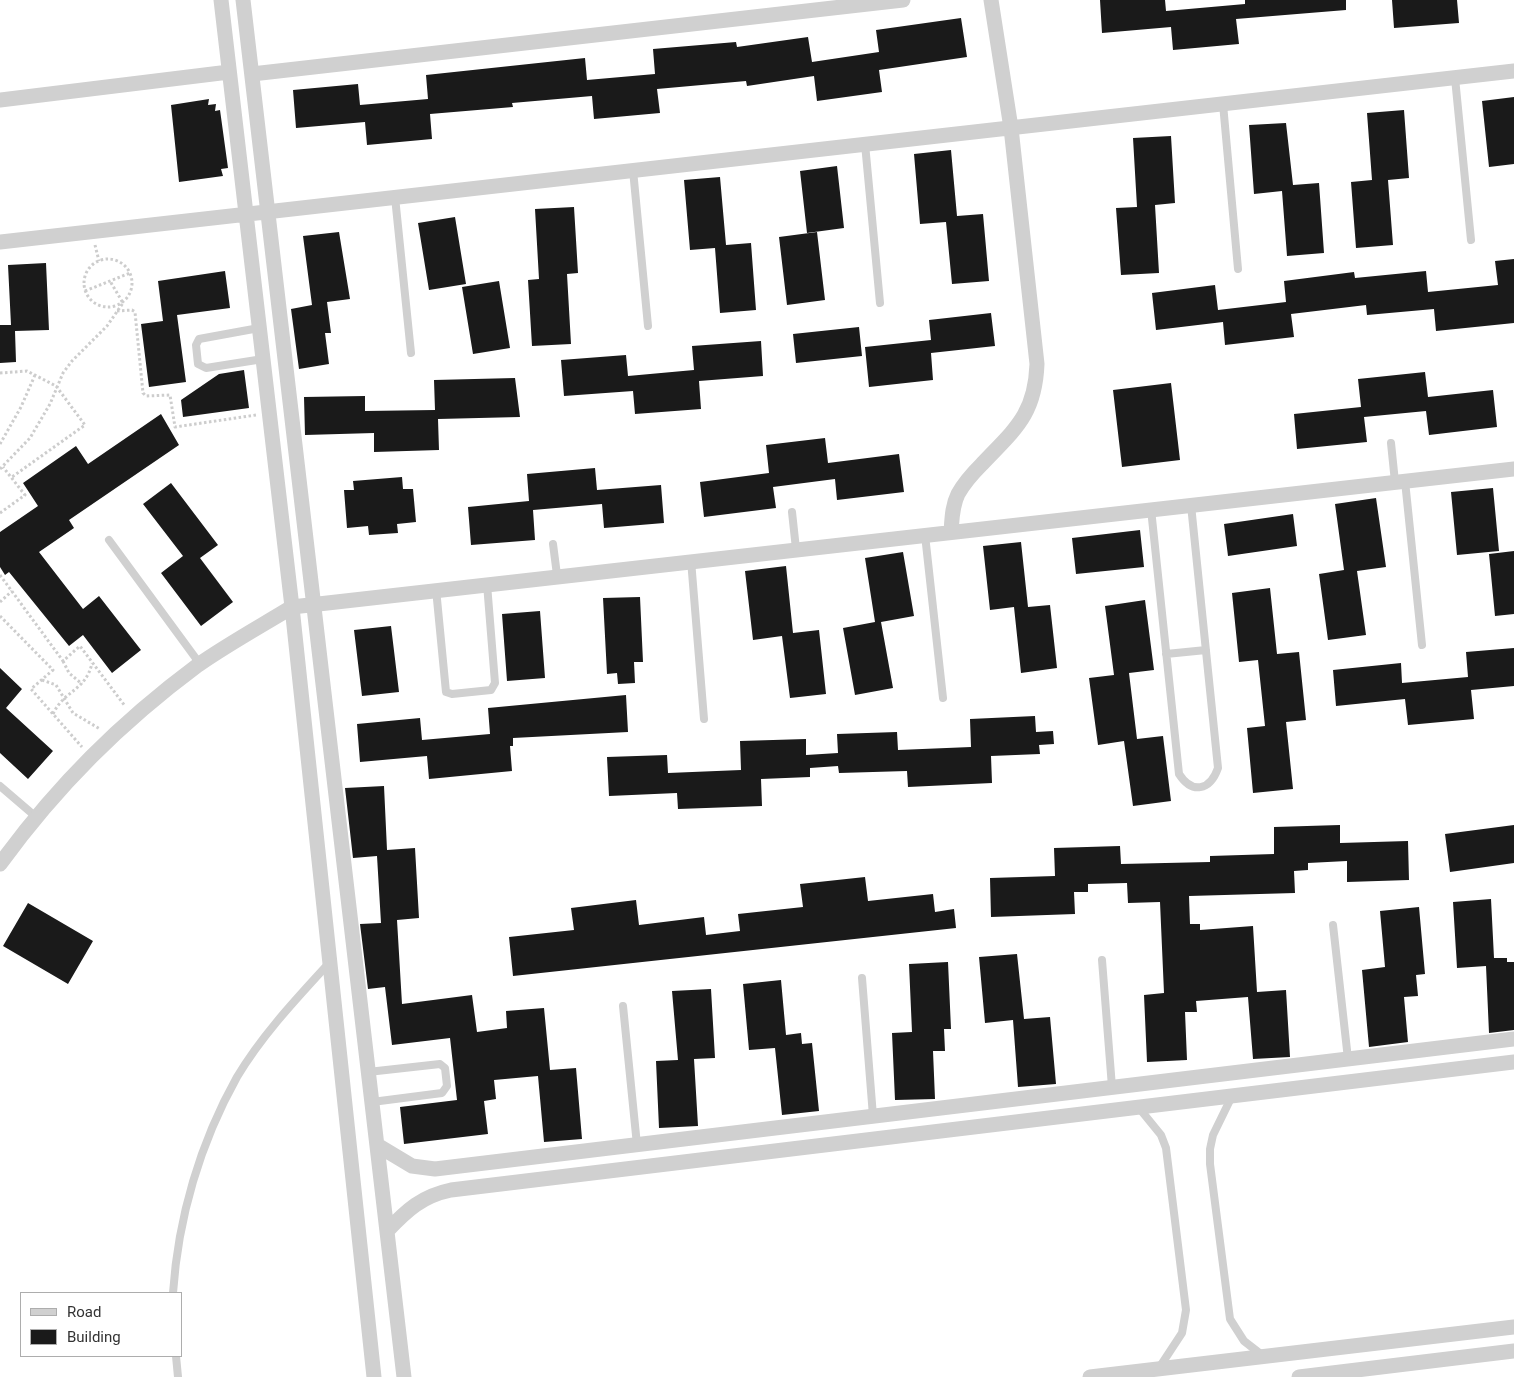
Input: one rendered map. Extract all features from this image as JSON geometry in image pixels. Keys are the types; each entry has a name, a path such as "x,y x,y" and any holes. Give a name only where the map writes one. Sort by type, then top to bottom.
{"street":[{"path":"221,0 292,607 374,1377"},
{"path":"243,0 404,1377"},
{"path":"252,74 903,0"},
{"path":"951,532 954,507 958,495 972,475 1021,422 1031,404 1036,384 1037,364 1011,128 991,0"},
{"path":"0,242 1514,71"},
{"path":"0,100 229,72"},
{"path":"0,864 35,816 89,756 133,716 200,664 292,607 557,575 1514,469"},
{"path":"377,1145 412,1166 435,1169 1514,1039"},
{"path":"387,1230 416,1202 427,1196 451,1190 1514,1062"},
{"path":"1090,1377 1514,1327"},
{"path":"1299,1377 1384,1372 1514,1351"}],"lane":[{"path":"1455,78 1471,240"},
{"path":"1223,104 1238,269"},
{"path":"865,144 880,303"},
{"path":"633,170 648,326"},
{"path":"395,197 411,353"},
{"path":"259,328 199,339 196,345 198,364 206,368 263,359"},
{"path":"1391,443 1400,482 1422,645"},
{"path":"1151,510 1179,774 1185,783 1195,788 1206,786 1214,779 1218,768 1190,505"},
{"path":"792,512 796,549"},
{"path":"925,534 943,698"},
{"path":"109,540 200,664"},
{"path":"553,544 557,575"},
{"path":"691,560 704,719"},
{"path":"436,589 446,692 452,694 491,690 496,683 487,583"},
{"path":"1166,654 1206,650"},
{"path":"0,786 35,816"},
{"path":"1333,925 1348,1059"},
{"path":"173,1292 183,1217 204,1144 238,1076 282,1015 331,960"},
{"path":"1102,960 1112,1087"},
{"path":"862,978 873,1116"},
{"path":"623,1006 637,1145"},
{"path":"368,1072 440,1064 445,1068 447,1086 442,1093 372,1102"},
{"path":"1232,1096 1213,1135 1210,1150 1227,1306 1236,1330 1264,1357"},
{"path":"1139,1108 1161,1136 1166,1148 1186,1310 1182,1333 1158,1369"},
{"path":"176,1357 178,1377"}],"path":[{"path":"0,513 24,496 12,477 2,468 18,453 36,430 50,404 56,386 72,361 95,339 123,303 132,286 130,273 120,262 106,259 99,261 88,270 84,284 85,292 89,298 101,307 116,306 123,303"},
{"path":"85,292 130,273"},
{"path":"110,281 123,303"},
{"path":"117,311 132,310 134,312 143,393 146,396 170,395 175,427 269,413"},
{"path":"0,373 27,371 56,386 84,424 84,427 12,477"},
{"path":"0,444 21,407 35,375"},
{"path":"0,576 63,660 69,673 82,684"},
{"path":"0,585 4,581"},
{"path":"0,602 12,591"},
{"path":"0,616 53,670 31,689 89,756"},
{"path":"63,660 80,646 133,716"},
{"path":"53,714 63,698 82,684 88,677 92,662"},
{"path":"42,680 56,685 73,713 112,736"}],"building":[{"path":"1100,0 1165,0 1166,11 1245,4 1245,0 1346,0 1346,10 1236,19 1239,44 1173,50 1171,27 1102,33"},
{"path":"1392,0 1457,0 1459,23 1394,28"},
{"path":"961,18 967,57 879,70 882,92 817,101 814,76 747,86 746,81 657,89 660,113 594,119 592,96 512,103 513,107 430,114 432,139 367,145 365,122 296,128 293,90 358,84 360,105 428,99 426,75 585,58 587,80 655,74 653,49 736,42 737,47 808,37 812,62 879,52 876,30"},
{"path":"1514,97 1514,164 1489,167 1482,101"},
{"path":"209,99 208,105 216,104 215,111 220,110 228,168 221,169 223,176 179,182 171,105"},
{"path":"1404,110 1409,178 1388,180 1393,245 1356,248 1351,182 1372,180 1367,113"},
{"path":"1286,123 1293,185 1319,183 1324,253 1287,256 1282,191 1254,194 1249,125"},
{"path":"1171,136 1175,203 1155,205 1159,273 1121,275 1116,208 1137,207 1133,138"},
{"path":"951,150 957,216 983,214 989,281 952,284 946,222 920,224 914,154"},
{"path":"837,166 844,228 807,233 800,171"},
{"path":"720,177 726,245 751,243 756,310 720,313 715,248 690,250 684,180"},
{"path":"574,207 578,273 567,274 571,344 532,346 528,280 539,279 535,209"},
{"path":"455,217 466,284 429,290 418,223"},
{"path":"339,232 350,299 327,302 331,333 325,333 329,364 299,369 291,309 312,305 303,236"},
{"path":"817,232 825,300 787,305 779,237"},
{"path":"1514,259 1514,323 1436,331 1434,309 1367,315 1366,305 1291,314 1294,337 1225,345 1223,322 1156,330 1152,293 1215,285 1218,310 1286,302 1284,281 1354,272 1355,278 1426,271 1428,292 1498,285 1495,261"},
{"path":"46,263 49,330 15,331 16,362 0,363 0,325 11,325 8,265"},
{"path":"225,271 230,308 177,315 186,382 149,387 141,324 163,321 158,281"},
{"path":"499,281 510,348 473,354 462,287"},
{"path":"991,313 995,346 931,353 933,380 869,387 865,347 931,340 929,320"},
{"path":"859,327 862,356 796,363 793,334"},
{"path":"761,341 763,376 699,381 701,409 635,414 633,391 564,396 561,360 626,355 628,376 694,370 692,346"},
{"path":"244,370 249,408 183,417 181,400 219,374"},
{"path":"1425,372 1428,397 1493,390 1497,427 1429,435 1426,411 1364,417 1367,442 1297,449 1294,414 1361,407 1358,379"},
{"path":"515,378 520,417 438,419 439,450 374,452 374,433 305,435 304,397 365,396 365,411 435,410 434,380"},
{"path":"1171,383 1180,460 1122,467 1113,390"},
{"path":"161,414 179,445 69,520 74,528 39,552 83,609 99,596 141,650 112,673 83,635 69,646 9,572 5,575 0,567 0,532 38,506 23,483 76,446 88,464"},
{"path":"825,438 828,463 899,454 904,492 837,500 835,479 773,487 776,508 704,517 700,482 769,473 766,445"},
{"path":"595,468 597,490 661,485 664,523 604,528 602,504 533,510 535,540 471,545 468,507 529,501 527,474"},
{"path":"402,477 403,489 413,489 416,522 397,524 398,533 369,535 368,526 347,528 344,490 354,490 353,481"},
{"path":"171,483 218,545 200,558 233,602 201,626 161,573 183,556 143,504"},
{"path":"1493,488 1499,551 1457,555 1451,492"},
{"path":"1376,498 1386,567 1357,571 1366,635 1328,640 1319,574 1344,570 1335,504"},
{"path":"1293,514 1297,546 1228,556 1224,524"},
{"path":"1140,530 1144,567 1076,574 1072,538"},
{"path":"1021,542 1028,607 1050,605 1057,668 1021,673 1014,607 990,610 983,546"},
{"path":"1514,551 1514,614 1495,616 1489,554"},
{"path":"903,552 914,616 881,622 893,688 855,695 843,628 875,622 865,558"},
{"path":"786,566 793,633 819,630 826,694 790,698 782,636 753,640 745,571"},
{"path":"1270,588 1277,654 1299,652 1306,720 1286,722 1293,789 1253,793 1247,728 1265,726 1258,660 1239,662 1232,593"},
{"path":"640,597 643,662 634,662 635,683 618,684 617,673 607,674 603,598"},
{"path":"1145,600 1154,670 1129,673 1137,739 1163,736 1171,801 1133,806 1124,741 1098,745 1089,678 1114,675 1105,606"},
{"path":"540,611 545,678 507,681 502,614"},
{"path":"391,626 399,692 362,696 354,630"},
{"path":"1514,648 1514,686 1471,690 1474,719 1408,725 1405,699 1336,706 1333,670 1401,663 1402,683 1468,677 1466,652"},
{"path":"0,668 22,689 6,708 53,751 28,779 0,753"},
{"path":"626,695 628,732 513,738 513,746 510,746 512,771 429,779 427,756 360,762 357,724 420,718 422,740 490,734 488,708"},
{"path":"1035,716 1036,732 1053,731 1054,744 1039,745 1040,754 991,756 992,783 908,787 907,771 839,773 838,766 810,768 810,777 761,779 762,806 678,809 677,793 609,796 607,757 667,755 668,773 741,770 740,741 806,739 806,755 838,753 837,734 897,732 898,750 971,747 970,719"},
{"path":"384,786 387,850 415,848 419,918 397,920 402,1004 472,995 477,1032 507,1028 506,1011 544,1008 550,1070 576,1068 582,1139 544,1142 538,1076 494,1080 496,1099 484,1101 488,1134 404,1144 400,1107 457,1100 450,1038 392,1045 385,987 368,989 360,924 381,923 377,856 353,858 345,788"},
{"path":"1340,825 1340,843 1408,841 1409,880 1347,882 1347,861 1308,863 1308,870 1294,871 1295,893 1189,896 1190,924 1200,924 1200,930 1253,926 1257,992 1286,990 1290,1057 1253,1059 1248,997 1196,1001 1197,1012 1185,1012 1187,1060 1147,1062 1144,995 1164,993 1160,902 1128,903 1127,883 1088,884 1088,892 1074,892 1075,914 991,917 990,878 1055,876 1054,848 1120,846 1121,864 1210,862 1210,856 1274,854 1274,827"},
{"path":"1514,825 1514,863 1450,872 1445,834"},
{"path":"865,877 868,901 933,894 935,912 954,909 956,928 513,976 509,937 574,930 571,908 636,900 639,925 704,917 706,935 740,931 738,914 803,907 800,884"},
{"path":"1491,899 1494,958 1507,958 1507,962 1514,962 1514,1030 1489,1033 1486,966 1457,968 1453,902"},
{"path":"28,903 93,941 68,984 3,946"},
{"path":"1419,907 1425,974 1416,975 1418,996 1404,997 1408,1042 1369,1047 1362,970 1385,967 1380,911"},
{"path":"1017,954 1024,1019 1050,1017 1056,1084 1018,1087 1013,1020 985,1023 979,957"},
{"path":"948,962 951,1029 944,1029 945,1051 933,1051 935,1099 895,1100 892,1033 912,1032 909,964"},
{"path":"781,980 786,1035 801,1033 802,1044 812,1043 819,1111 782,1115 775,1048 749,1050 743,984"},
{"path":"711,989 715,1058 694,1059 698,1126 659,1128 656,1061 678,1060 672,991"}]}
